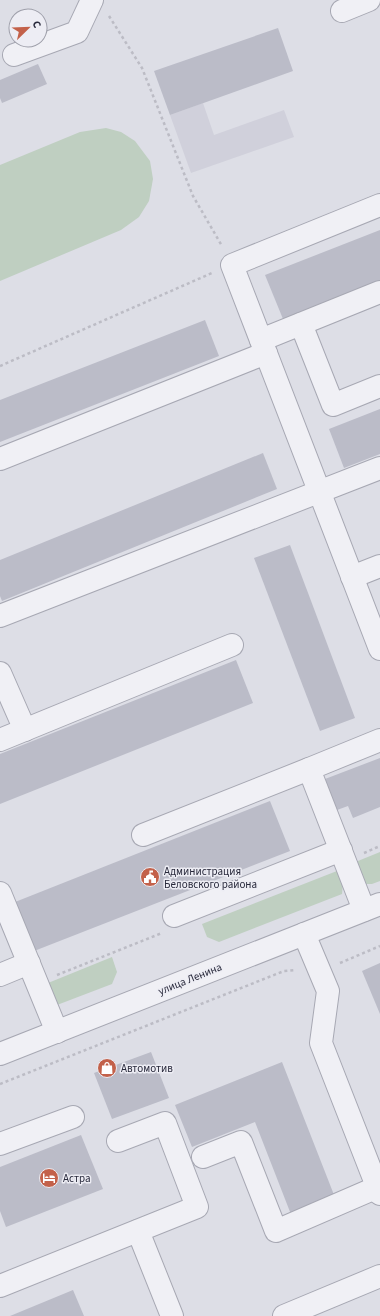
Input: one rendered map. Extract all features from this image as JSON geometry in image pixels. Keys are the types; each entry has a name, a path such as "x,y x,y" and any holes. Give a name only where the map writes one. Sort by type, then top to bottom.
{"street":[{"path":"342,11 369,0"},
{"path":"14,55 77,32 100,6"},
{"path":"380,205 232,264 380,649"},
{"path":"0,459 263,347 300,324 380,292"},
{"path":"300,324 333,405 380,386"},
{"path":"0,616 380,468"},
{"path":"352,577 380,566"},
{"path":"0,740 232,645"},
{"path":"0,673 25,730"},
{"path":"142,835 380,740"},
{"path":"309,769 341,850 372,907"},
{"path":"174,916 341,850"},
{"path":"0,893 57,1032"},
{"name":"улица Ленина","path":"0,1054 372,907"},
{"path":"203,1158 241,1142 276,1231 379,1189 321,1043 328,991 304,934"},
{"path":"0,975 29,963"},
{"path":"0,1144 73,1117"},
{"path":"0,1286 197,1207 165,1123 118,1141"},
{"path":"138,1231 172,1316"},
{"path":"284,1316 380,1276"}],"path":[{"path":"0,366 232,264 193,196 142,68 100,6"},
{"path":"0,1084 284,971 333,966 380,946"}],"shaded area":[{"path":"203,103 214,135 284,110 294,137 191,173 170,115"}],"green space":[{"path":"106,128 121,132 135,141 150,161 153,179 149,201 139,217 121,230 0,281 0,165 80,132"},
{"path":"380,852 380,881 372,884 365,884 353,863"},
{"path":"342,869 344,873 342,894 219,942 207,937 202,924"},
{"path":"112,957 117,972 112,984 57,1005 48,983"}],"building":[{"path":"278,28 293,71 170,115 154,71"},
{"path":"38,64 47,84 2,103 0,98 0,80"},
{"path":"380,230 380,281 283,319 265,275"},
{"path":"205,320 219,356 0,442 0,400"},
{"path":"380,409 380,454 344,468 329,429"},
{"path":"263,453 277,489 2,601 0,596 0,560"},
{"path":"290,545 355,718 320,731 254,558"},
{"path":"236,660 253,703 0,804 0,754"},
{"path":"380,758 380,807 353,818 348,806 337,810 325,779"},
{"name":"Администрация Беловского района","path":"270,801 290,851 29,953 10,904"},
{"path":"380,963 380,1014 362,971"},
{"path":"151,1052 169,1098 112,1119 94,1073"},
{"path":"282,1062 336,1200 292,1217 255,1122 192,1147 175,1105"},
{"name":"Астра","path":"81,1135 103,1189 6,1227 0,1211 0,1167"},
{"path":"73,1290 84,1316 10,1316"}],"place":[{"name":"Администрация Беловского района","path":"150,877"},
{"name":"Автомотив","path":"107,1068"},
{"name":"Астра","path":"49,1178"}]}
